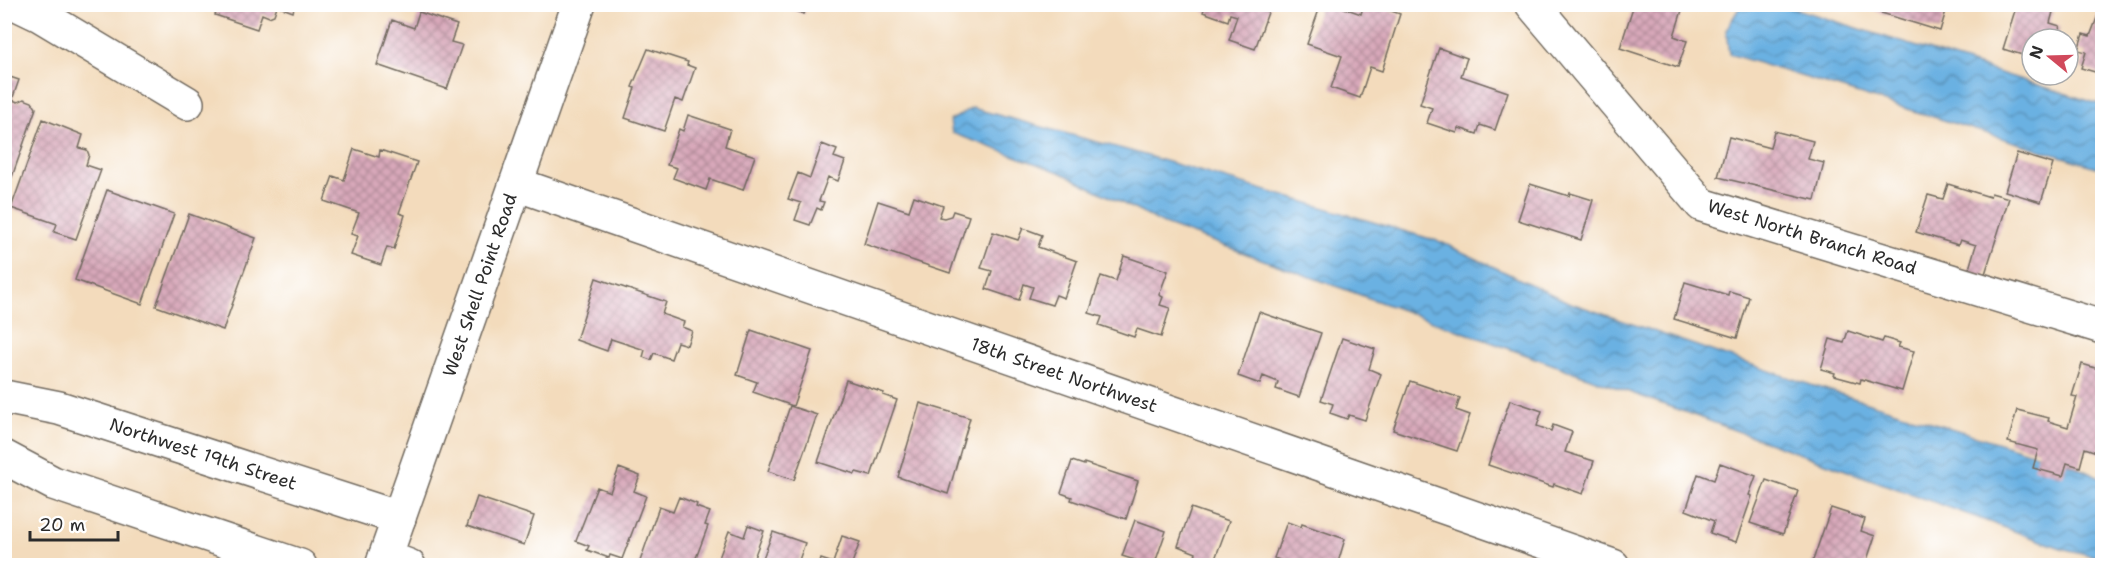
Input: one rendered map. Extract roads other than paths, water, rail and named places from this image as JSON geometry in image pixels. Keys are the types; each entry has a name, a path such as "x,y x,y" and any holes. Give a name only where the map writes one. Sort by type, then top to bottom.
{"street":[{"path":"17,4 40,15 187,104"},
{"name":"West Shell Point Road","path":"392,563 399,518 579,4"},
{"name":"West North Branch Road","path":"1532,4 1702,205 2103,327"},
{"name":"18th Street Northwest","path":"516,184 1613,566"},
{"name":"Northwest 19th Street","path":"4,397 59,408 399,518"},
{"path":"4,457 53,483 300,566"}],"water":[{"path":"1741,5 1784,5 2020,79 2020,87 2045,87 2102,105 2102,169 1729,54 1726,30"},
{"path":"972,108 1134,152 1441,242 1568,302 1811,385 2074,466 2102,479 2102,558 2061,548 1164,224 1062,173 952,133 950,121"}]}
